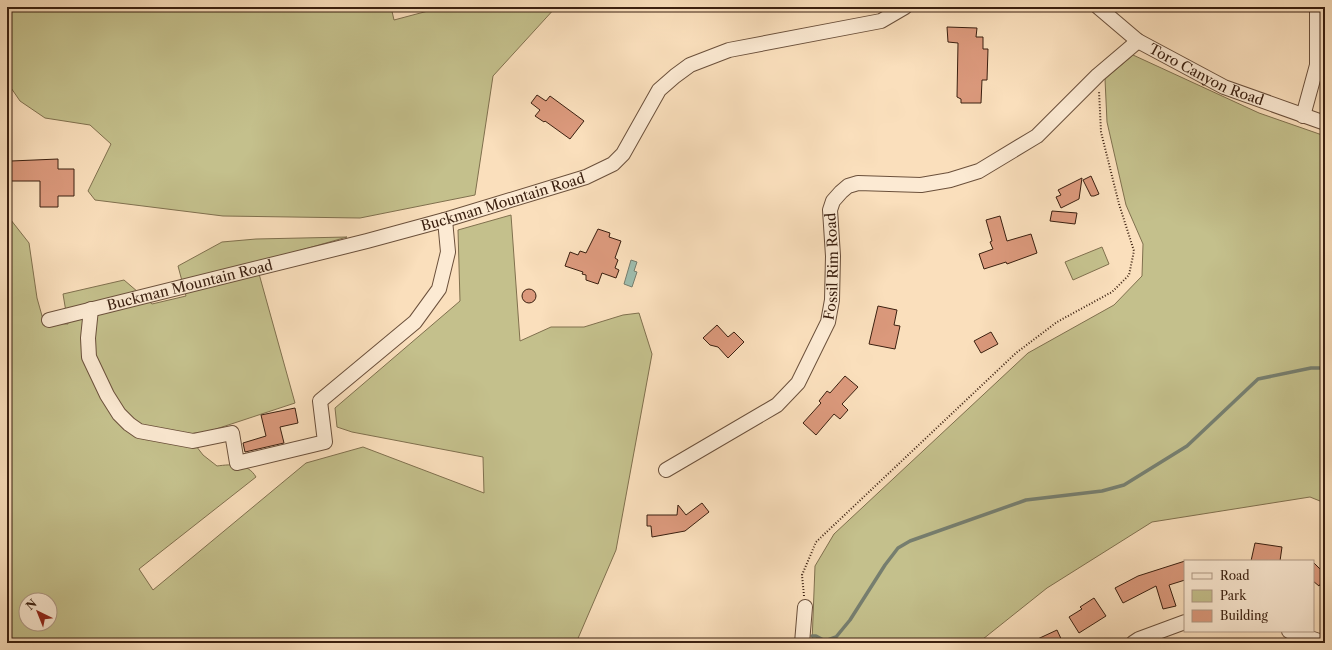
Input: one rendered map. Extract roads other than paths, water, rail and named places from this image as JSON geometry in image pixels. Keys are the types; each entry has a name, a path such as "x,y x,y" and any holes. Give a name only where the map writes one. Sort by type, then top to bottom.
{"street":[{"name":"Buckman Mountain Road","path":"49,320 445,220 586,177 613,164 627,148 659,90 675,76 709,56 729,50 881,21 905,7"},
{"name":"Toro Canyon Road","path":"1098,7 1138,41 1224,87 1325,123"},
{"path":"1303,116 1317,65 1317,7"},
{"name":"Fossil Rim Road","path":"666,470 777,405 798,383 828,322 832,300 833,263 830,210 833,201 841,192 848,186 858,183 921,186 950,180 979,171 1036,136 1098,75 1138,41"},
{"path":"91,309 88,338 89,357 119,414 139,431 193,441 232,433 237,463 325,442 320,402 415,322 439,289 448,252 445,220"},
{"path":"802,643 806,607"},
{"path":"1133,643 1139,639 1184,622"},
{"path":"1292,632 1325,643"}],"waterway":[{"path":"812,636 816,636 825,641 836,637 850,620 885,565 898,548 910,541 1026,500 1102,491 1124,485 1187,446 1258,379 1311,368 1325,368"},
{"path":"784,643 793,640"}]}
